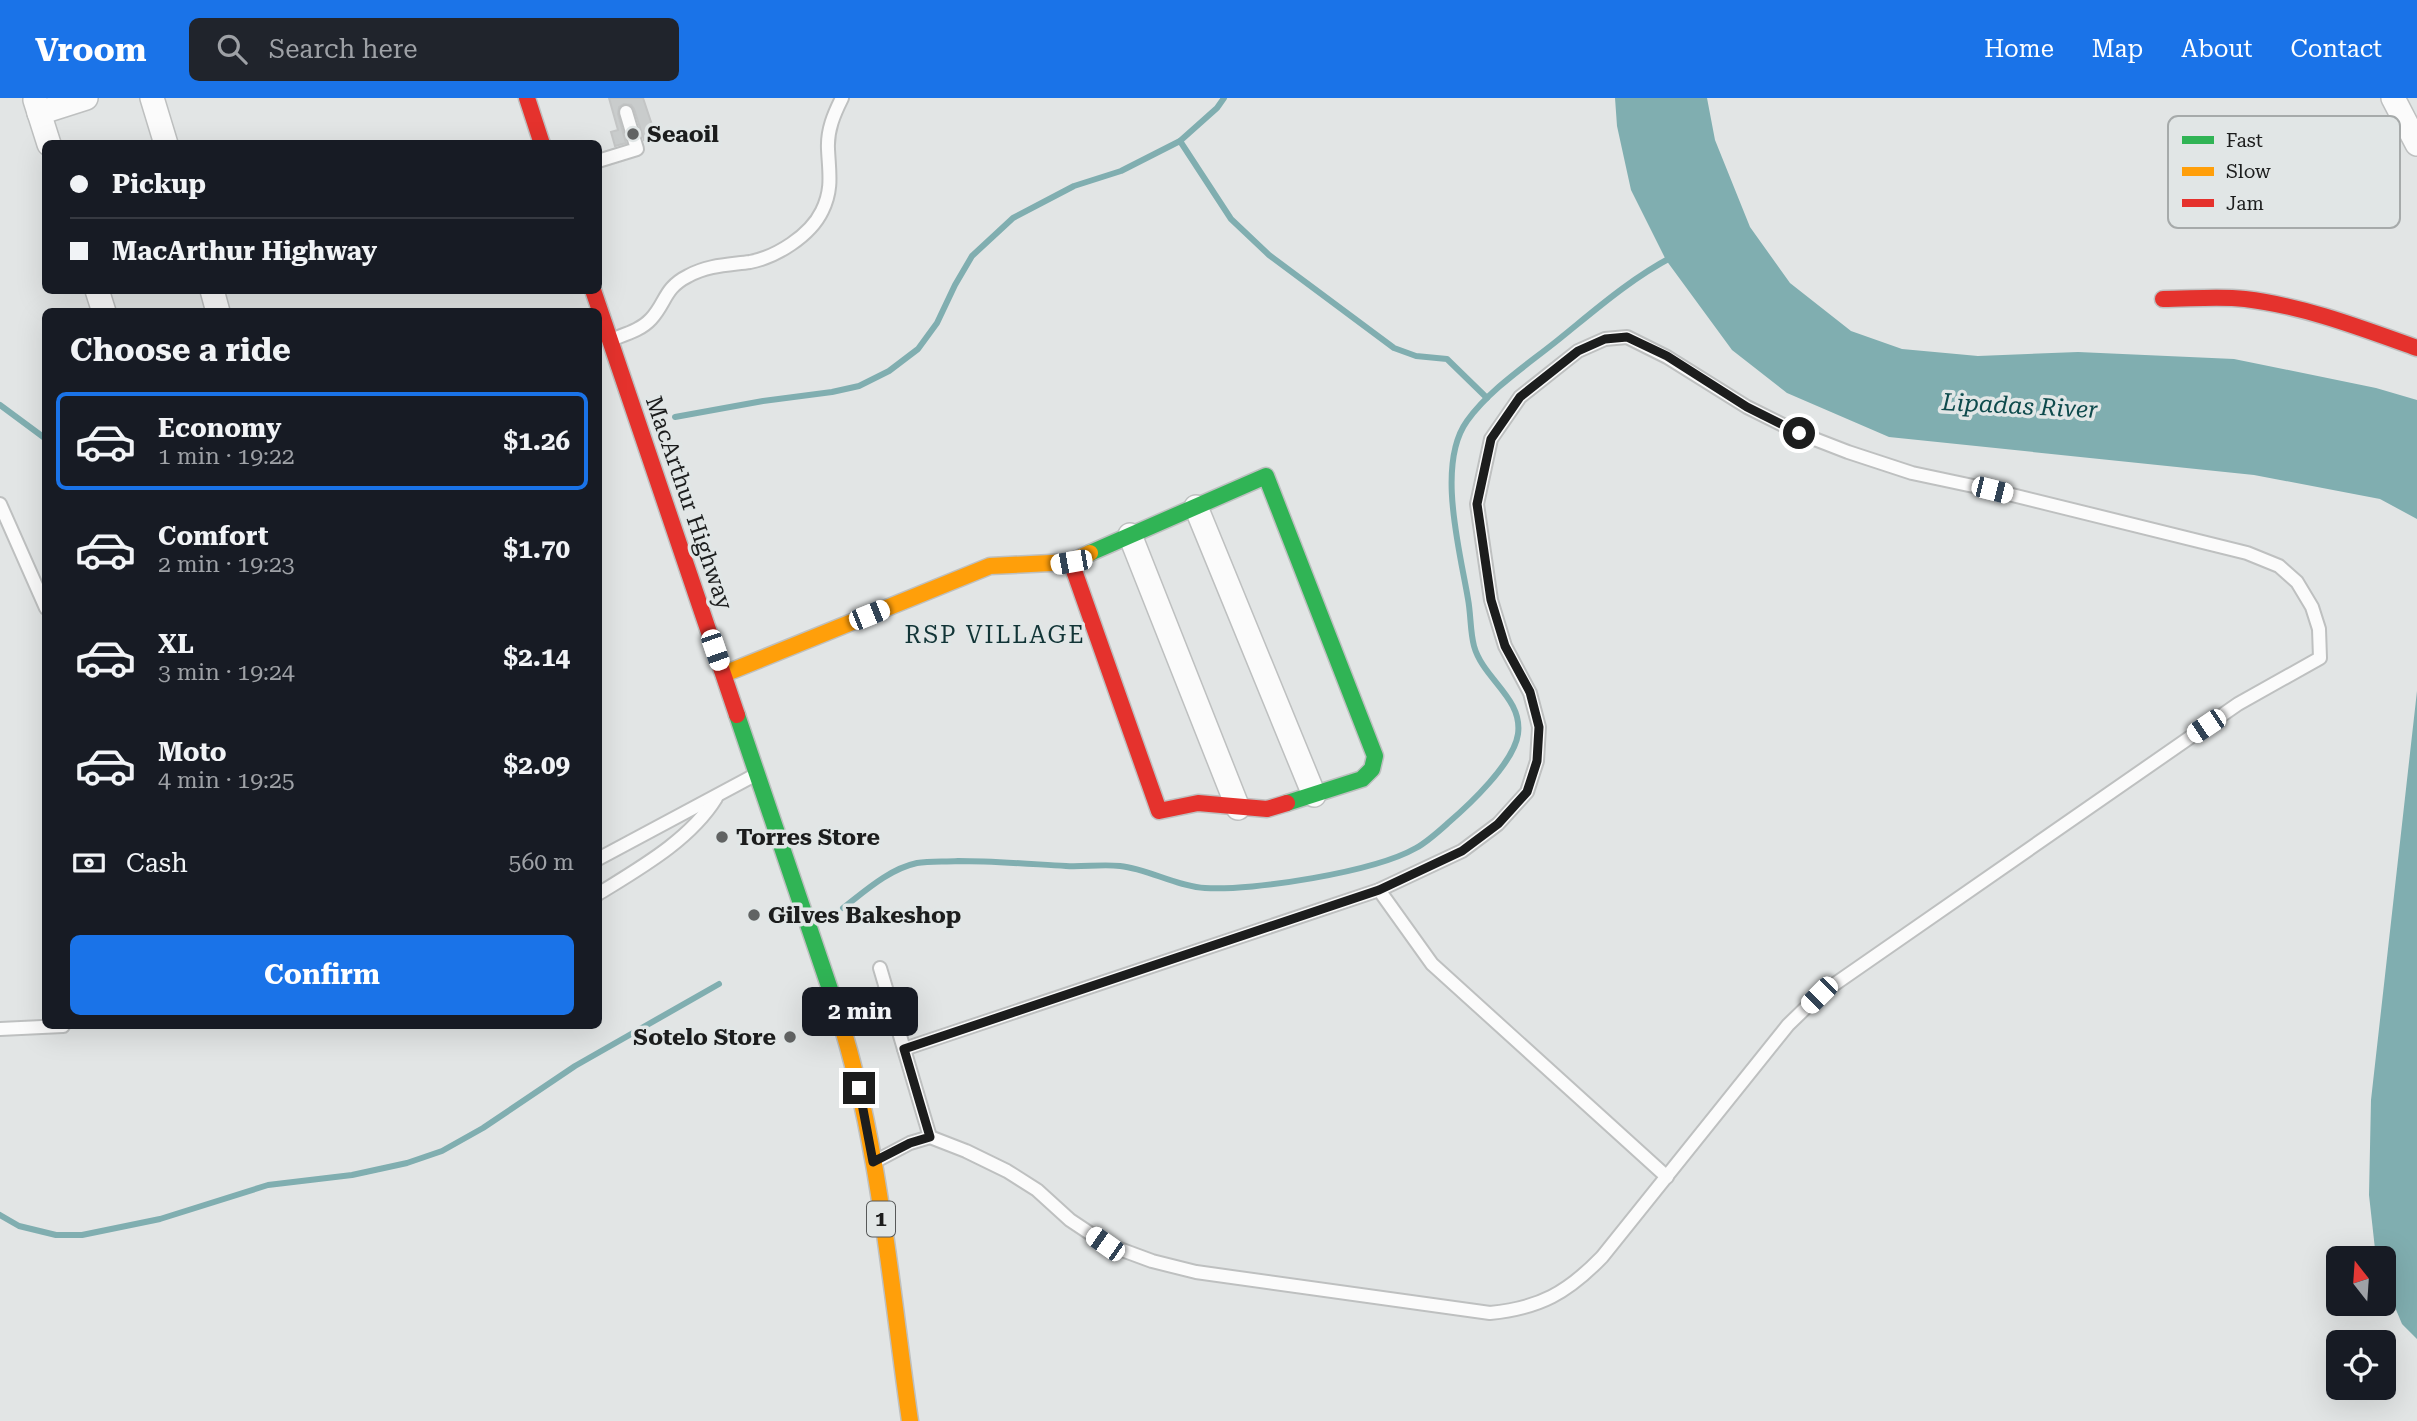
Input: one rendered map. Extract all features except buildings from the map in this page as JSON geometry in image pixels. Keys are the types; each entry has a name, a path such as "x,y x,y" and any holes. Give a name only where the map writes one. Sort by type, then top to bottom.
{"main road":[{"path":"527,98 541,140"},
{"path":"2163,299 2220,297 2275,304 2339,320 2417,348"},
{"name":"MacArthur Highway","path":"602,317 844,1030 873,1162 911,1421"},
{"path":"724,674 990,566 1009,562 1053,565 1071,562 1266,476 1375,756 1371,773 1362,779 1267,809 1198,803 1159,811 1071,562"}],"street":[{"path":"48,140 36,105 86,98"},
{"path":"152,98 165,140"},
{"path":"2393,98 2417,144"},
{"path":"1196,507 1314,795"},
{"path":"1130,536 1238,808"}],"lane":[{"path":"610,341 653,318 666,294 687,276 710,266 767,257 802,235 821,215 830,194 827,146 832,119 842,98"},
{"path":"602,160 637,149 626,112"},
{"path":"873,1162 910,1143 930,1137 1007,1171 1037,1190 1070,1220 1105,1244 1152,1261 1196,1272 1490,1313 1517,1310 1540,1303 1586,1274 1613,1245 1788,1025 1819,995 2238,704 2320,658 2319,629 2312,607 2297,582 2279,566 2247,553 1912,473 1848,452 1799,433 1747,407 1667,356 1627,337 1605,339 1578,351 1520,397 1491,439 1477,504 1491,600 1505,646 1530,692 1539,727 1537,761 1527,792 1498,824 1462,851 1379,890 904,1049"},
{"path":"0,504 42,599"},
{"path":"602,857 757,774"},
{"path":"602,891 668,847 704,816 718,795"},
{"path":"1379,890 1412,939 1441,972 1667,1177"},
{"path":"880,968 930,1137"},
{"path":"0,1029 42,1027"}],"water":[{"name":"Lipadas River","path":"1615,98 1707,98 1715,140 1750,227 1790,283 1851,331 1902,349 1978,356 2078,352 2234,359 2376,388 2417,400 2417,519 2380,499 2254,475 1889,437 1787,393 1732,350 1666,260 1631,190 1617,126"},
{"path":"2417,691 2417,1339 2402,1324 2396,1310 2396,1246 2375,1246 2369,1195 2371,1100"}],"waterway":[{"path":"675,417 832,392 859,386 889,371 918,349 937,323 972,256 1013,218 1074,186 1121,171 1180,141 1217,108 1224,98"},
{"path":"1180,141 1231,219 1269,255 1394,348 1416,356 1447,359 1487,398"},
{"path":"843,908 887,875 922,862 1120,866 1194,887 1226,888 1282,883 1343,872 1397,857 1428,840 1489,783 1508,758 1518,734 1518,721 1509,699 1485,669 1474,646 1453,508 1453,460 1458,439 1476,409 1510,378 1627,285 1672,257"},
{"path":"0,405 42,436"},
{"path":"0,1215 19,1226 56,1235 82,1235 160,1219 268,1185 352,1175 407,1163 442,1151 483,1128 575,1066 719,984"}],"traffic: fast":[{"path":"1090,553 1266,476 1375,756 1372,769 1362,779 1287,803"},
{"path":"737,715 834,1001"}],"traffic: slow":[{"path":"724,674 990,566 1071,562 1090,553"},
{"path":"834,1001 862,1103 873,1156 910,1421"}],"traffic: jam":[{"path":"527,98 541,140"},
{"path":"594,294 599,308"},
{"path":"2163,299 2224,298 2267,302 2332,319 2417,348"},
{"path":"602,317 737,715"},
{"path":"1071,562 1159,811 1198,803 1267,809 1287,803"}],"place":[{"name":"Seaoil","path":"633,134"},
{"name":"Torres Store","path":"722,837"},
{"name":"Gilves Bakeshop","path":"754,915"},
{"name":"Sotelo Store","path":"790,1037"}],"district":[{"name":"RSP VILLAGE","path":"995,635"}],"route":[{"path":"859,1088 873,1162 910,1143 930,1137 904,1049 1379,890 1462,851 1498,824 1527,792 1537,761 1539,727 1530,692 1505,646 1491,600 1477,504 1491,439 1520,397 1578,351 1605,339 1627,337 1667,356 1747,407 1799,433"}]}
